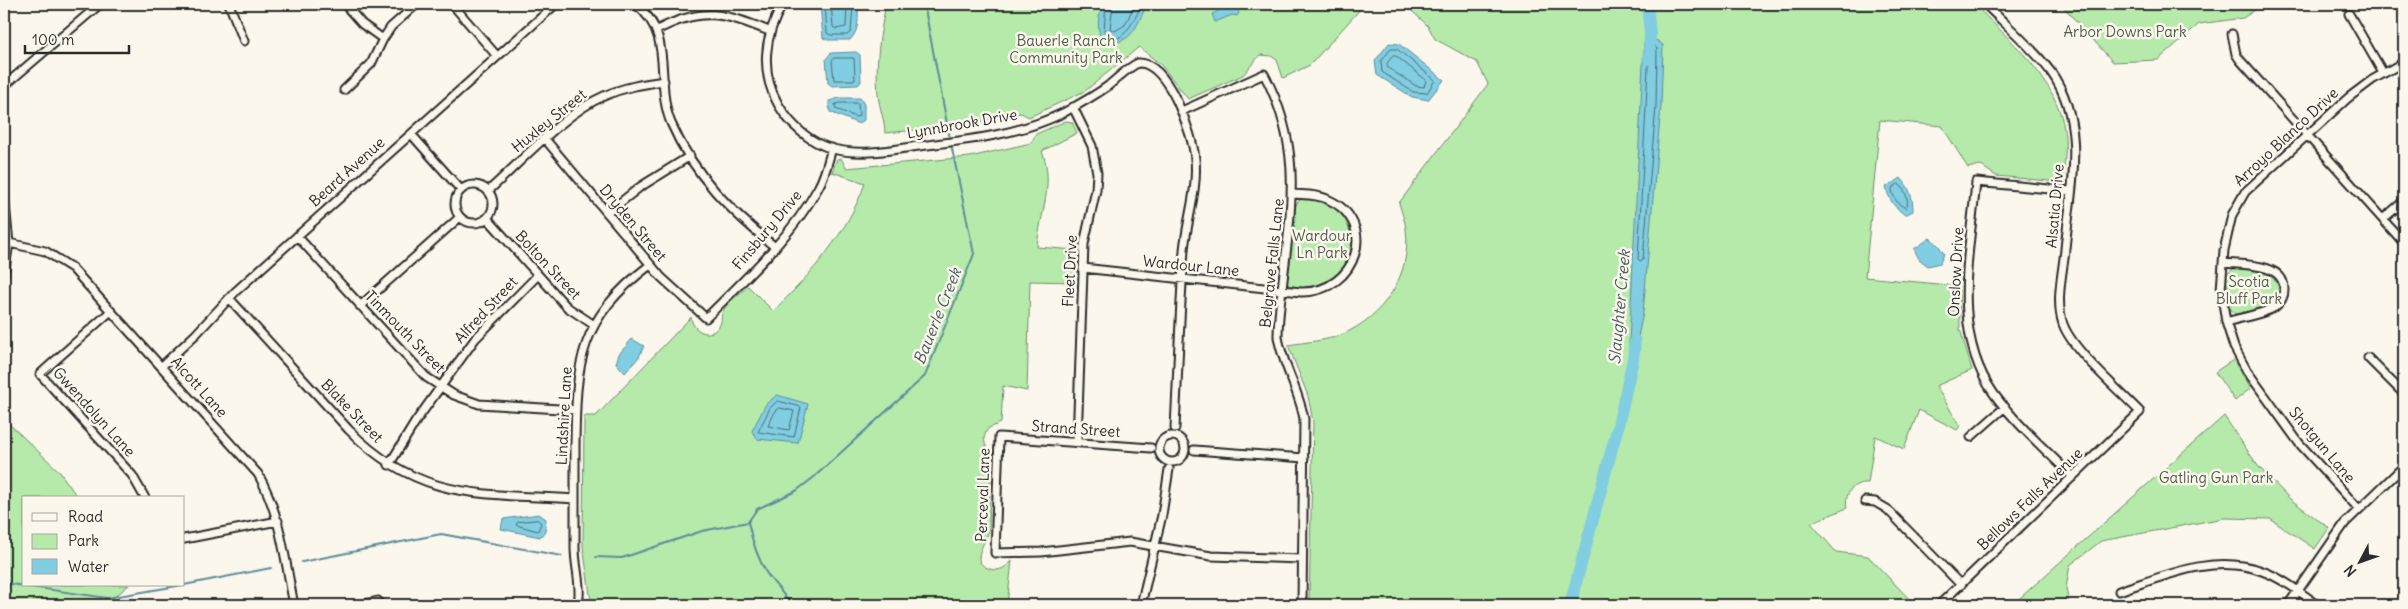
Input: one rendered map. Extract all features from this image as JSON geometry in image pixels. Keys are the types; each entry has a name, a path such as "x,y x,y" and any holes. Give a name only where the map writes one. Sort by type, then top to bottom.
{"street":[{"path":"4,86 100,4"},
{"path":"229,4 244,41"},
{"path":"344,90 371,64 391,27 417,4"},
{"path":"452,4 497,56"},
{"name":"Beard Avenue","path":"162,366 196,334 229,298 556,4"},
{"path":"635,4 650,19 657,30 663,55 664,81 670,121 690,156 713,190 732,212 775,247"},
{"name":"Lynnbrook Drive","path":"783,4 769,31 767,67 769,80 779,106 802,132 832,148 856,153 962,141 1012,132 1073,108 1105,88 1134,65 1144,63 1152,68 1166,84 1182,111 1191,138 1196,170 1184,248 1175,428 1179,438"},
{"name":"Alsatia Drive","path":"1987,5 2052,74 2066,103 2072,125 2074,147 2060,296 2063,325 2078,347 2140,412"},
{"path":"346,7 362,24 383,39"},
{"path":"657,30 682,18 707,14 726,16 769,31"},
{"path":"2349,14 2384,73"},
{"path":"2232,34 2236,54 2240,60 2404,243"},
{"name":"Arroyo Blanco Drive","path":"2267,397 2240,359 2234,347 2226,322 2221,290 2228,227 2237,203 2255,182 2354,93 2404,62"},
{"name":"Belgrave Falls Lane","path":"1182,111 1264,74 1278,102 1286,130 1291,154 1292,194 1278,337 1282,356 1303,410 1302,605"},
{"name":"Huxley Street","path":"488,191 576,112 600,98 629,87 664,81"},
{"name":"Fleet Drive","path":"1073,108 1092,146 1097,173 1096,190 1085,236 1078,442"},
{"path":"411,134 462,190"},
{"name":"Dryden Street","path":"545,139 671,288 706,318"},
{"name":"Finsbury Drive","path":"706,318 775,247 819,187 832,148"},
{"path":"607,213 640,187 690,156"},
{"name":"Onslow Drive","path":"2070,191 1976,182 1966,286 1966,318 1979,368 2005,407 2073,477"},
{"path":"472,186 488,191 493,202 493,208 487,218 476,223 465,221 460,217 455,206 458,195 462,190 472,186"},
{"name":"Wardour Lane","path":"1083,268 1282,290 1310,292 1327,288 1346,273 1351,266 1356,251 1355,230 1349,218 1340,207 1322,197 1292,194"},
{"path":"4,195 9,243 4,276"},
{"path":"2383,219 2404,200"},
{"path":"360,306 460,217"},
{"name":"Bolton Street","path":"487,218 567,307 594,325"},
{"name":"Tinmouth Street","path":"297,236 414,366 440,387 478,404 576,410"},
{"name":"Alcott Lane","path":"9,243 29,246 60,258 72,268 258,474 269,493 278,521 294,605"},
{"path":"2223,263 2272,270 2281,278 2284,291 2280,302 2272,308 2226,322"},
{"name":"Lindshire Lane","path":"578,605 580,594 575,551 575,499 576,410 579,365 594,325 618,292 650,264"},
{"name":"Alfred Street","path":"389,465 440,387 484,328 538,275"},
{"name":"Blake Street","path":"229,298 349,430 368,449 389,465 431,485 457,490 575,499"},
{"name":"Gwendolyn Lane","path":"111,311 40,374 132,475 144,496"},
{"path":"2368,358 2404,394"},
{"name":"Shotgun Lane","path":"2267,397 2310,457 2358,508"},
{"path":"1970,438 2005,407"},
{"name":"Bellows Falls Avenue","path":"1940,605 2140,412"},
{"path":"1169,469 1159,452 1159,444 1175,428"},
{"path":"1169,436 1179,438 1185,446 1194,450 1304,458"},
{"name":"Strand Street","path":"999,437 1150,448 1159,452"},
{"name":"Perceval Lane","path":"999,437 995,553 1041,552 1122,542 1155,546"},
{"name":"Strand Street","path":"1150,448 1159,444"},
{"path":"1184,454 1185,446"},
{"path":"1141,605 1155,546 1169,469 1184,454 1194,450"},
{"path":"1166,461 1174,462"},
{"path":"2288,605 2330,542 2358,508 2404,466"},
{"path":"1865,501 1875,502 1887,508 1961,585"},
{"path":"185,539 278,521"},
{"path":"1155,546 1224,558 1302,559"},
{"path":"2119,591 2193,567 2224,564 2264,571 2318,605"},
{"name":"Lindshire Lane","path":"580,594 585,605"},
{"path":"360,605 378,601 381,605"}],"green space":[{"name":"Bauerle Ranch Community Park","path":"886,4 1365,4 1310,65 1283,78 1277,60 1271,56 1260,55 1243,75 1188,99 1161,65 1139,47 1085,91 1029,117 1021,113 961,126 885,133 879,99 877,71 880,37"},
{"path":"1398,4 1974,4 2023,54 2050,90 2059,111 2065,133 2065,157 2064,174 2059,182 1996,176 1980,165 1968,168 1942,126 1880,120 1865,277 1959,286 1960,329 1972,370 1936,386 1960,426 1957,430 1919,410 1904,449 1875,436 1868,483 1858,484 1848,493 1847,508 1811,523 1836,552 1868,556 1915,605 1309,605 1313,422 1308,396 1288,345 1341,335 1356,327 1382,306 1399,278 1407,246 1406,229 1399,203 1488,84 1477,62 1435,39 1428,26 1412,11"},
{"name":"Arbor Downs Park","path":"2061,4 2264,4 2243,18 2199,24 2158,60 2113,62"},
{"path":"1066,121 1072,122 1077,133 1042,151 1046,163 1047,187 1037,247 1076,250 1075,282 1030,281 1027,391 1003,386 1001,423 989,428 984,438 985,444 991,453 989,528 979,556 983,565 990,569 1000,569 1012,561 1007,605 596,605 591,601 583,546 584,416 596,416 691,317 698,330 706,333 711,332 720,324 725,308 748,286 773,311 801,283 839,235 858,201 865,183 832,172 837,159 841,158 846,168 970,157 1031,143 1036,134"},
{"name":"Wardour Ln Park","path":"1301,199 1321,202 1338,211 1346,221 1350,233 1352,245 1350,258 1345,269 1337,278 1326,285 1308,288 1291,287 1287,283 1296,204"},
{"name":"Scotia Bluff Park","path":"2234,268 2255,270 2272,277 2280,290 2276,297 2268,306 2257,310 2236,314 2230,310 2226,275"},
{"path":"2233,360 2251,388 2235,401 2215,372"},
{"name":"Gatling Gun Park","path":"2224,416 2258,466 2290,499 2329,528 2315,549 2270,519 2224,518 2101,541 2070,565 2066,588 2069,605 2012,605"},
{"path":"4,419 59,471 77,496 22,496 22,586 128,586 105,605 4,605"}],"water":[{"path":"820,4 858,4 857,28 850,40 828,40 823,38"},
{"path":"1102,4 1147,4 1138,24 1130,35 1117,42 1108,42 1104,40 1099,31"},
{"path":"1230,5 1236,7 1239,13 1237,16 1232,15 1215,22 1212,14"},
{"path":"1656,40 1663,45 1661,106 1643,313 1630,375 1629,342 1644,43"},
{"path":"1389,43 1399,44 1444,80 1428,100 1412,97 1377,75 1375,61"},
{"path":"856,52 860,55 861,82 858,85 832,86 828,83 826,59 831,53"},
{"path":"839,98 860,98 864,104 864,120 859,124 830,112 829,101"},
{"path":"1901,178 1909,189 1913,211 1905,215 1892,203 1886,187"},
{"path":"1930,238 1939,246 1944,254 1940,263 1928,266 1919,259 1914,249"},
{"path":"632,339 644,346 639,357 625,373 616,363 619,354"},
{"path":"777,395 808,404 798,443 757,439 752,431 766,404"},
{"path":"539,514 546,519 545,531 540,537 501,529 503,519"}],"waterway":[{"name":"Bauerle Creek","path":"924,4 950,139"},
{"name":"Slaughter Creek","path":"1647,4 1650,33 1649,59"},
{"name":"Bauerle Creek","path":"790,605 763,568 755,549 748,522 757,509 796,491 813,478 925,376 974,254 951,144"},
{"name":"Slaughter Creek","path":"1570,605 1618,426 1633,359 1635,341"},
{"path":"596,557 622,558 702,531 748,522"},
{"path":"302,562 441,534 562,556"},
{"path":"185,585 271,568"},
{"path":"4,583 22,586"},
{"path":"25,586 107,598"},
{"path":"99,605 107,598 177,586"}]}
